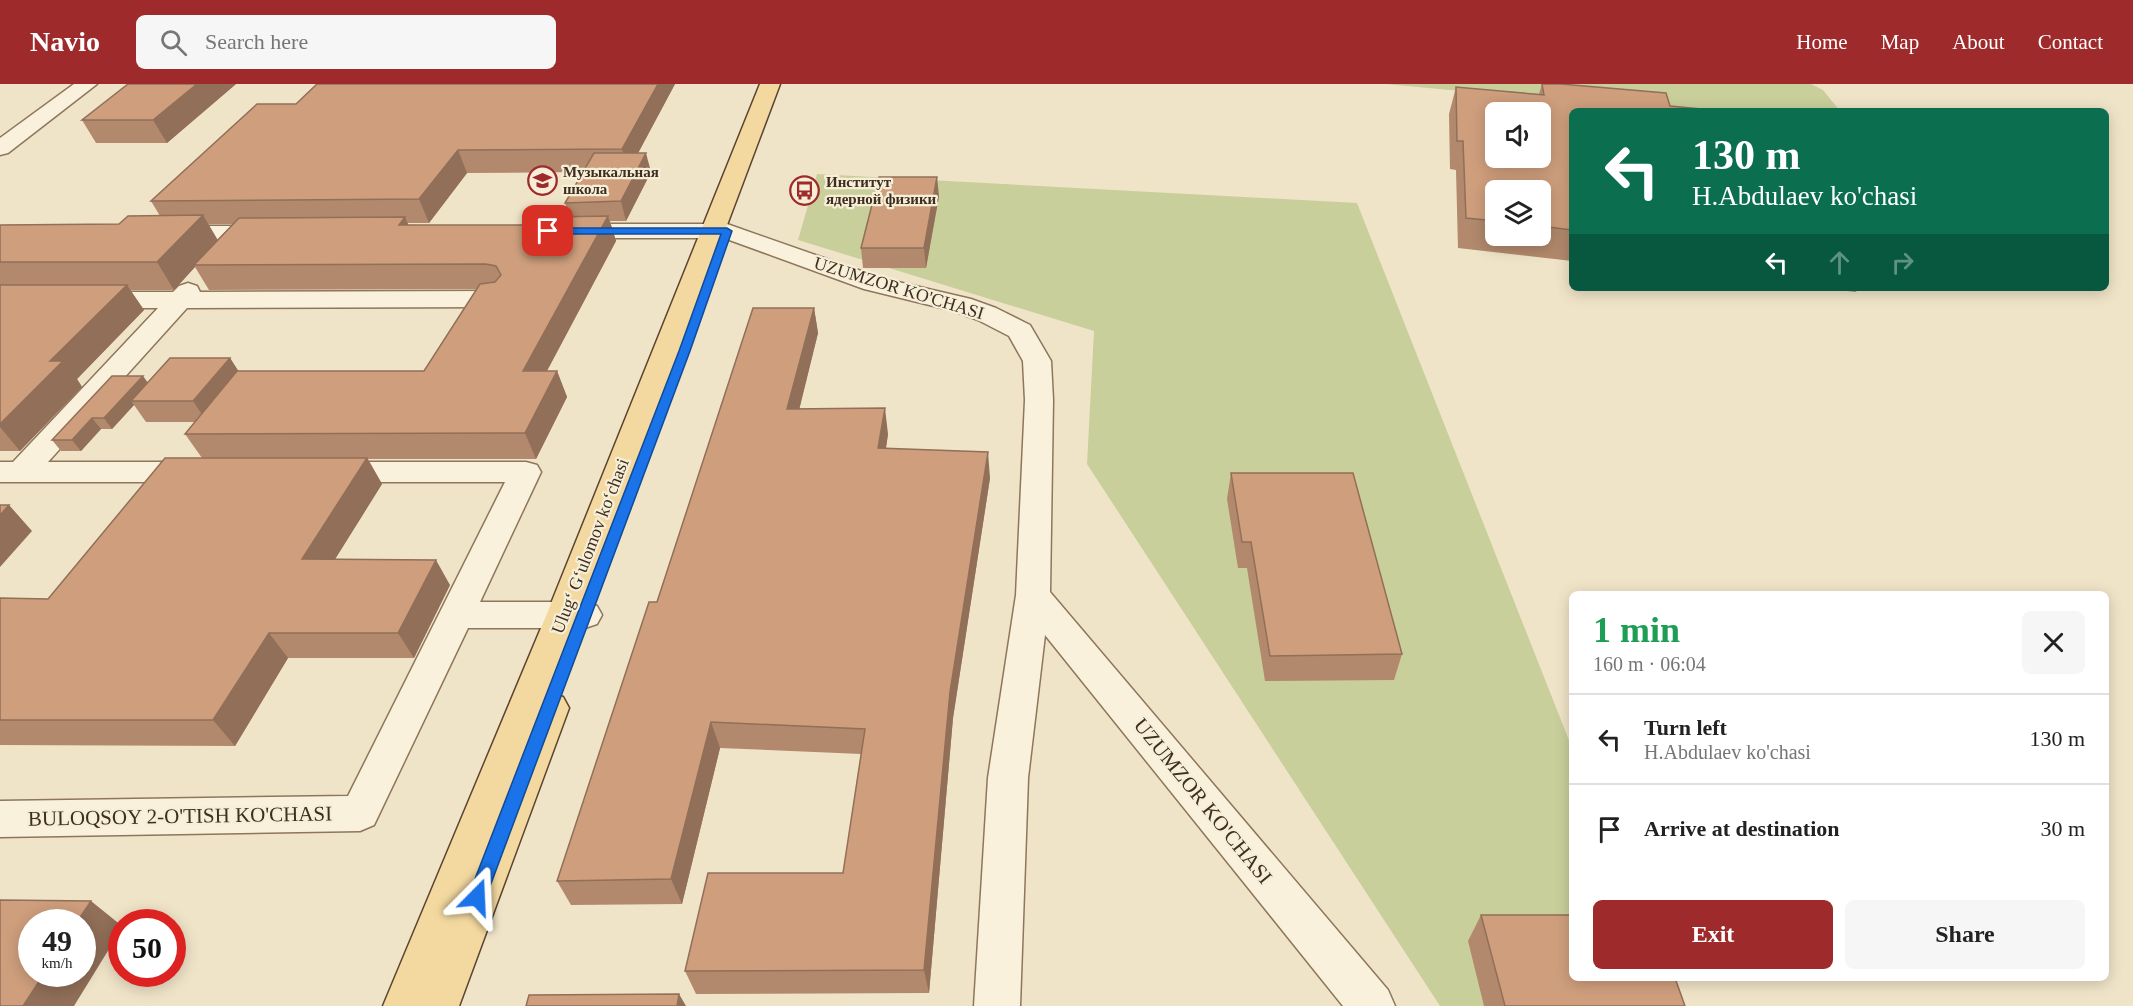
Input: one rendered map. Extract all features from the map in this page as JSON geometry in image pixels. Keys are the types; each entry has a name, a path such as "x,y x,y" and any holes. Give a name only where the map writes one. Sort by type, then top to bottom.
{"main road":[{"name":"Ulugʻ Gʻulomov koʻchasi","path":"436,1006 574,616 719,231 770,84"},
{"name":"Ulugʻ Gʻulomov koʻchasi","path":"719,231 784,84"},
{"name":"Ulugʻ Gʻulomov koʻchasi","path":"406,1006 574,616"}],"street":[{"path":"0,148 87,84"},
{"path":"543,232 719,231"},
{"name":"UZUMZOR KO'CHASI","path":"719,231 873,284 962,305 987,314 1020,331 1036,362 1039,400 1033,595 1008,778 997,1006"},
{"path":"151,233 292,233"},
{"path":"10,472 244,233"},
{"path":"72,300 496,299"},
{"path":"10,472 232,472"},
{"path":"303,472 526,472 458,615 574,616"},
{"name":"UZUMZOR KO'CHASI","path":"1033,595 1372,1006"},
{"name":"BULOQSOY 2-O'TISH KO'CHASI","path":"0,819 360,813 458,615"}],"green space":[{"path":"1386,84 1811,84 1823,90 1838,108 1640,108"},
{"path":"817,174 1357,203 1569,740 1569,981 1583,981 1674,1006 1440,1006 1087,464 1094,331 798,240"}],"building":[{"path":"128,84 197,84 153,120 82,120"},
{"path":"317,84 658,84 622,149 458,150 419,199 151,201 257,104 296,104"},
{"path":"1542,84 1561,84 1666,93 1670,106 1691,108 1569,108 1569,230 1551,227 1551,180 1485,180 1485,220 1466,218 1463,141 1457,141 1456,87 1544,95"},
{"path":"594,153 646,153 621,201 565,203"},
{"path":"879,177 937,177 924,248 861,248"},
{"path":"203,215 157,262 0,262 0,225 119,224 128,216"},
{"path":"608,216 523,371 557,371 525,433 185,434 237,371 424,371 480,284 495,282 501,275 496,266 486,264 194,265 239,218 405,217 399,225 548,225 553,217"},
{"path":"0,285 127,285 50,361 63,361 0,424"},
{"path":"753,308 814,308 787,409 885,408 878,448 988,452 950,692 924,970 685,971 708,873 843,873 865,729 711,722 671,879 557,881 649,602 657,602"},
{"path":"170,358 230,358 193,401 131,401"},
{"path":"112,376 143,376 104,418 92,418 72,440 52,440"},
{"path":"165,458 367,458 302,559 436,560 398,633 269,633 213,720 0,720 0,598 48,599"},
{"path":"1231,473 1353,473 1402,654 1270,656 1251,542 1242,542"},
{"path":"0,505 9,505 0,515"},
{"path":"0,900 91,901 86,909 18,909 18,987 35,987 23,1006 0,1006"},
{"path":"1481,915 1569,915 1569,981 1676,981 1685,1006 1505,1006"},
{"path":"679,994 677,1006 526,1006 529,995"}],"place":[{"name":"Музыкальная школа","path":"542,181"},
{"name":"Институт ядерной физики","path":"805,191"}],"route":[{"path":"477,897 685,351 727,231 548,231"}]}
